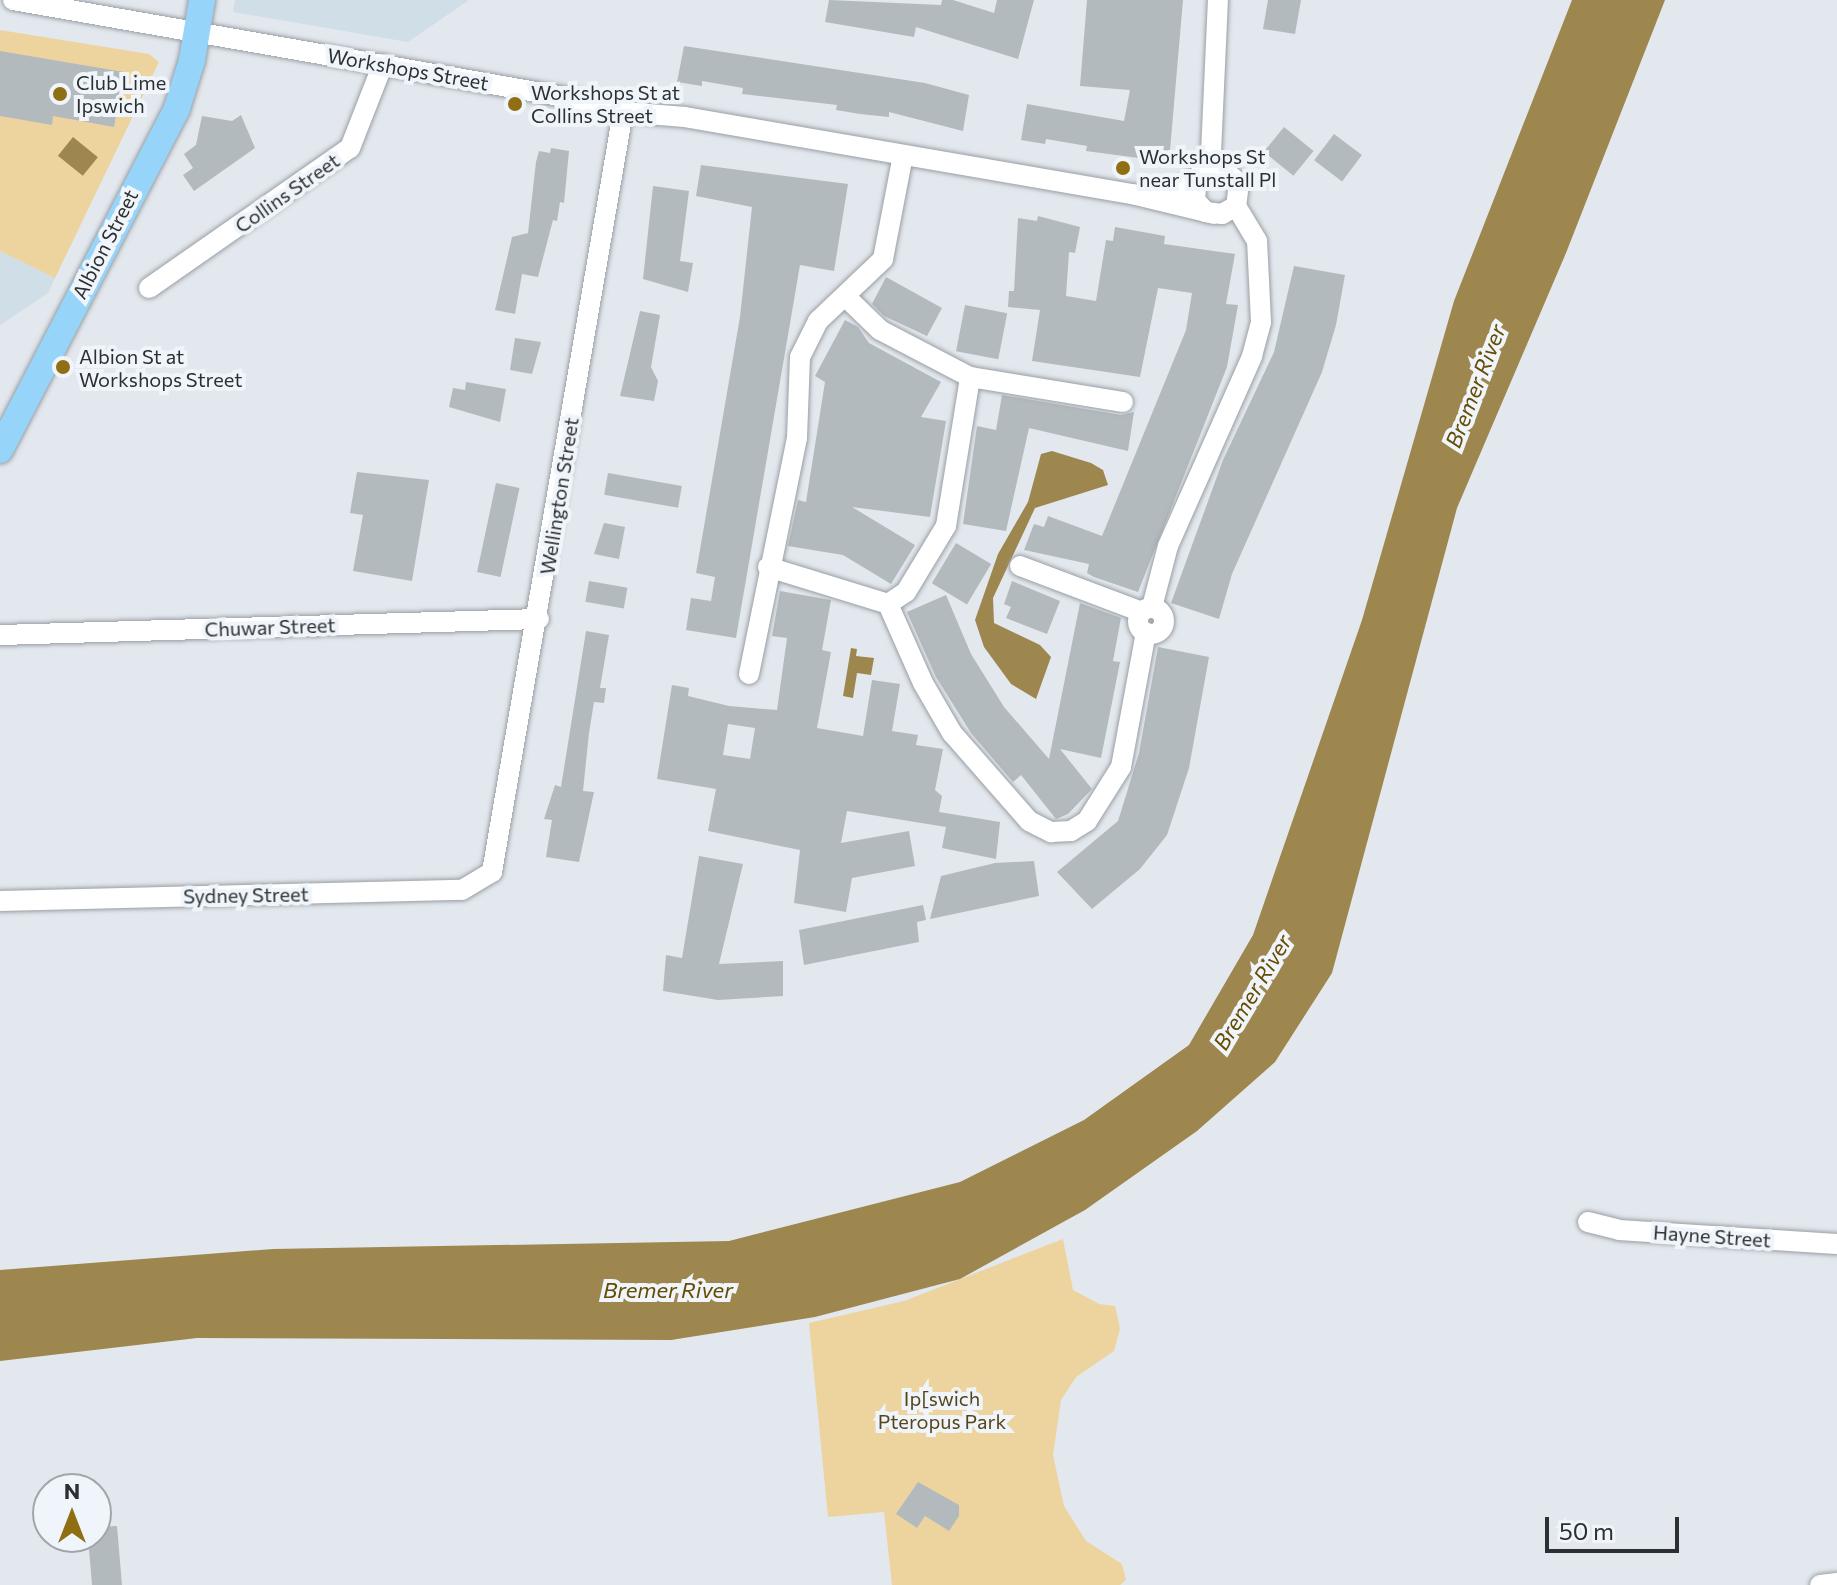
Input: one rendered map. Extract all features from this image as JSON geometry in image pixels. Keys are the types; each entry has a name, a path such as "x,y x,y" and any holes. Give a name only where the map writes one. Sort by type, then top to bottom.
{"main road":[{"name":"Albion Street","path":"0,450 177,108 197,33 202,0"}],"street":[{"name":"Workshops Street","path":"13,0 576,99 623,112 685,117 1132,194 1214,214"},
{"path":"1218,0 1211,153 1199,176 1195,200 1214,214 1236,206"},
{"name":"Collins Street","path":"149,288 350,148 383,64"},
{"name":"Wellington Street","path":"488,877 500,854 623,112"},
{"path":"768,567 888,604 927,691 952,733 1008,801 1029,821 1051,832 1071,831 1087,821 1121,767 1146,632 1138,624 1147,610 1168,546 1252,356 1261,322 1257,241 1236,206 1239,183 1229,170 1212,121"},
{"path":"749,674 768,567 797,438 800,357 818,321 883,259 903,155"},
{"path":"1199,176 1214,168 1229,170"},
{"name":"Workshops Street","path":"1132,194 1177,191 1199,176"},
{"path":"846,297 880,330 970,377 1123,402"},
{"path":"888,604 906,592 946,526 970,377"},
{"path":"1020,566 1147,610"},
{"name":"Chuwar Street","path":"0,635 539,619"},
{"name":"Sydney Street","path":"0,901 462,890 488,877"},
{"name":"Hayne Street","path":"1588,1222 1619,1230 1837,1244"},
{"path":"1820,1585 1837,1583"}],"shaded area":[{"path":"235,0 469,0 408,42 233,12"},
{"path":"0,251 55,278 48,293 0,325"}],"green space":[{"path":"0,30 149,54 159,62 55,278 0,251"},
{"name":"Ip[swich Pteropus Park","path":"1063,1239 1073,1290 1099,1304 1115,1306 1120,1329 1114,1351 1076,1377 1061,1400 1053,1455 1064,1506 1086,1541 1122,1564 1126,1580 1120,1585 892,1585 884,1512 828,1517 809,1323 904,1301"}],"water":[{"name":"Bremer River","path":"1572,0 1665,0 1566,253 1457,508 1332,973 1275,1062 1197,1131 1085,1210 960,1279 815,1317 671,1340 197,1338 0,1361 0,1270 273,1249 729,1241 960,1182 1084,1120 1189,1045 1253,935 1362,620 1454,301"},
{"path":"73,137 98,157 83,176 58,156"},
{"path":"1052,451 1103,470 1108,485 1035,508 993,598 994,623 1040,645 1051,657 1036,699 1011,684 984,647 975,620 998,554 1028,502 1041,454"},
{"path":"851,648 857,649 856,656 874,658 871,675 857,673 853,698 843,696"}],"building":[{"path":"829,0 941,5 942,0 953,0 994,13 997,0 1034,0 1018,59 916,27 914,37 825,22"},
{"path":"1087,0 1183,0 1169,162 1086,151 1087,146 1046,139 1045,144 1021,140 1027,104 1124,121 1130,90 1080,86"},
{"path":"1268,0 1301,0 1295,34 1263,29"},
{"path":"684,46 925,83 969,95 963,131 889,112 889,117 860,114 836,110 837,105 742,94 743,88 702,81 702,86 677,82"},
{"name":"Club Lime Ipswich","path":"0,51 124,72 114,127 53,116 52,125 0,116"},
{"path":"241,115 255,148 194,191 183,175 193,168 184,154 196,145 202,116 232,121"},
{"path":"1284,127 1314,151 1293,176 1264,152"},
{"path":"1334,134 1362,155 1342,181 1314,160"},
{"path":"551,148 569,151 564,203 560,202 557,221 553,220 538,277 522,274 515,314 495,310 512,237 528,233 539,151 550,153"},
{"path":"701,165 848,184 834,271 800,265 736,638 686,630 691,598 711,601 715,577 696,573 740,317 752,207 696,196"},
{"path":"653,186 689,191 680,261 693,263 688,292 643,279"},
{"path":"1038,216 1080,227 1075,253 1069,252 1066,296 1096,301 1106,240 1113,241 1115,227 1165,236 1164,244 1235,254 1226,304 1238,305 1227,367 1138,592 1087,573 1089,564 1024,550 1034,524 1044,527 1048,516 1102,536 1186,330 1192,293 1158,288 1140,377 1032,361 1040,310 1008,307 1009,291 1014,291 1018,218 1037,221"},
{"path":"1294,266 1345,275 1336,325 1322,372 1232,574 1219,619 1171,603 1223,460 1274,352"},
{"path":"886,277 942,308 927,336 884,316 872,304"},
{"path":"965,305 1007,313 998,359 956,351"},
{"path":"640,311 660,315 651,367 658,381 654,401 620,396"},
{"path":"845,320 858,327 869,343 941,382 921,417 946,421 930,517 852,507 915,545 891,584 843,555 788,546 798,500 806,502 825,382 815,376"},
{"path":"515,338 541,342 532,374 510,370"},
{"path":"466,382 506,389 500,422 449,407 453,388 465,390"},
{"path":"1002,395 1121,415 1134,412 1128,451 1029,428 1006,531 963,524 977,426 996,430"},
{"path":"357,472 429,480 412,581 353,571 363,515 350,513"},
{"path":"608,473 682,486 678,508 604,495"},
{"path":"496,483 519,488 501,577 477,572"},
{"path":"604,523 625,527 619,559 594,554"},
{"path":"956,543 991,564 967,604 932,583"},
{"path":"589,581 627,588 624,608 585,602"},
{"path":"1012,581 1060,601 1047,634 1006,618 1011,607 1004,604"},
{"path":"780,591 831,600 822,650 831,652 817,728 863,736 872,680 900,684 892,731 918,735 916,745 943,749 935,790 942,796 939,812 1000,822 996,859 942,848 946,827 847,811 841,843 909,831 915,866 852,878 846,912 794,903 800,850 708,831 716,789 657,779 672,685 689,688 688,696 729,706 777,710 787,638 772,636","holes":["728,724 755,728 750,759 723,755"]},
{"path":"946,595 971,654 1004,707 1049,759 1080,603 1121,618 1113,661 1120,662 1101,758 1060,749 1092,789 1068,814 1056,819 1021,775 1013,782 971,733 936,677 907,612"},
{"path":"586,631 609,635 600,688 606,688 604,703 594,702 589,733 583,791 594,792 579,862 546,857 552,820 544,819 555,785 561,787"},
{"path":"1158,647 1209,657 1189,768 1167,835 1140,869 1092,909 1057,872 1118,821 1139,753"},
{"path":"699,856 743,864 719,964 783,961 783,996 718,1000 663,991 666,955 682,958"},
{"path":"1034,861 1039,896 930,919 941,876 995,863"},
{"path":"923,905 926,920 917,922 919,942 804,965 799,930"},
{"path":"918,1482 959,1505 959,1516 949,1531 925,1516 917,1528 896,1514"},
{"path":"112,1526 117,1526 122,1585 92,1585 89,1553 112,1553"}],"place":[{"name":"Club Lime Ipswich","path":"60,94"},
{"name":"Workshops St at Collins Street","path":"515,104"},
{"name":"Workshops St near Tunstall Pl","path":"1123,168"},
{"name":"Albion St at Workshops Street","path":"63,367"}]}
